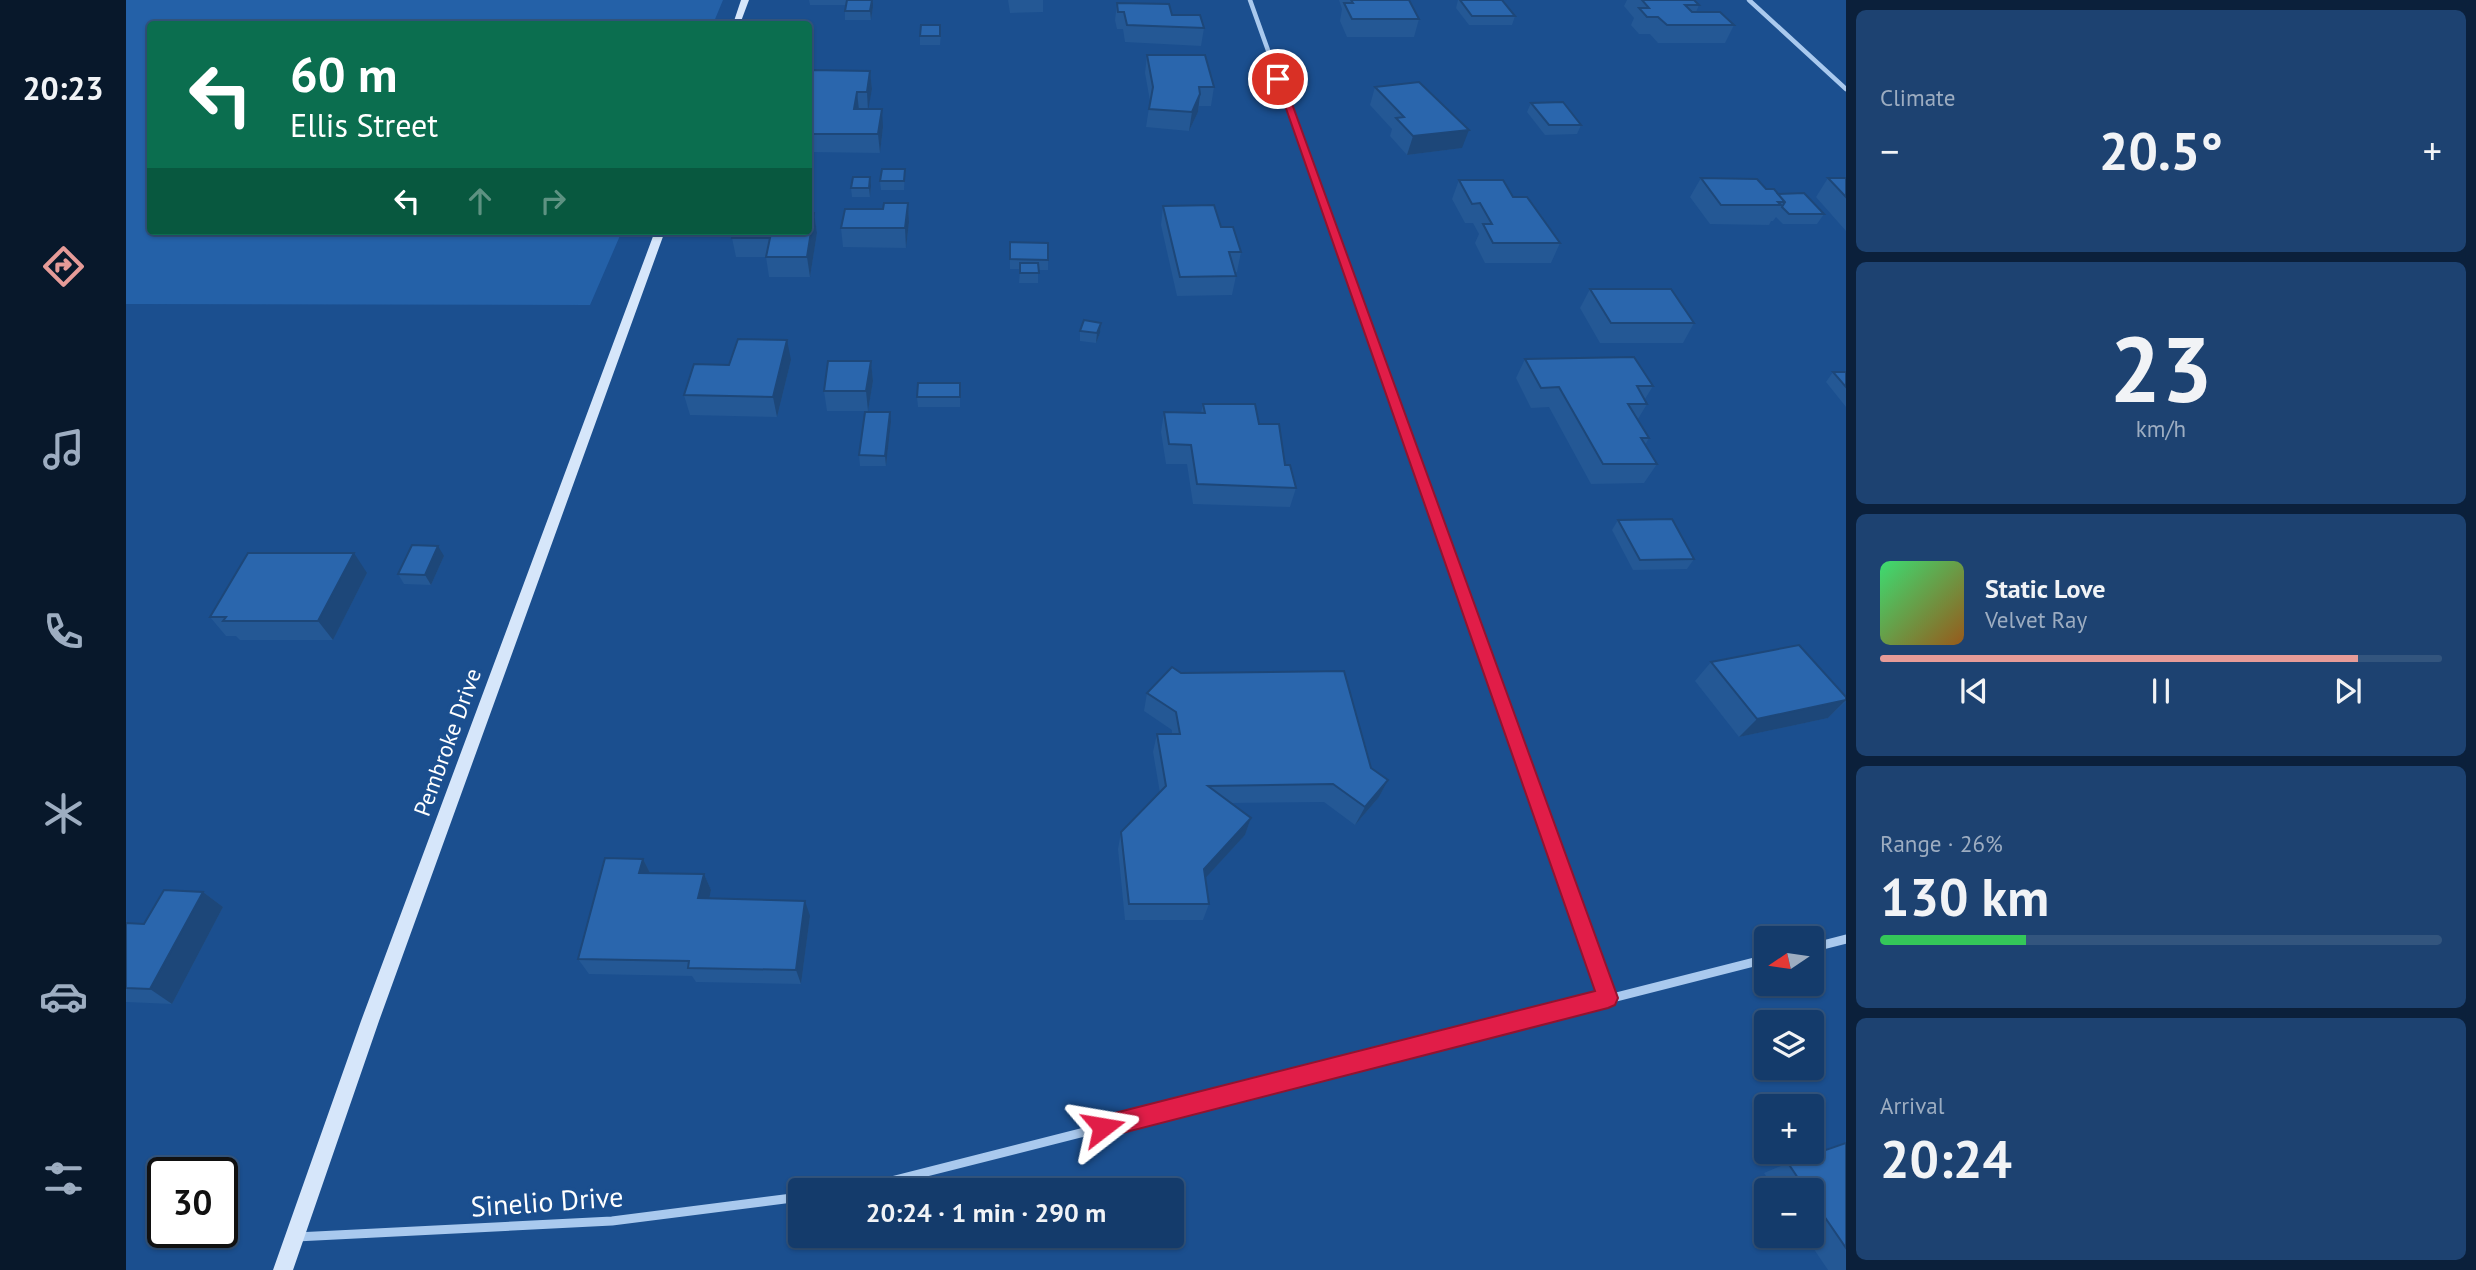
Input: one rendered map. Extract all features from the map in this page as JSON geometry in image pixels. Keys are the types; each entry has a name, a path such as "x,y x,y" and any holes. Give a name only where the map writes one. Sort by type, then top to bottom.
{"street":[{"path":"737,21 745,0"},
{"path":"1250,0 1608,998"},
{"path":"1749,0 1846,89"},
{"name":"Pembroke Drive","path":"283,1270 370,1021 659,235"},
{"path":"1824,945 1846,939"},
{"path":"903,1178 1754,962"},
{"name":"Sinelio Drive","path":"295,1237 592,1223 742,1208 788,1199"}],"shaded area":[{"path":"126,0 723,0 714,21 147,21 147,235 620,235 590,305 126,304"}],"building":[{"path":"847,0 872,0 870,11 845,11"},
{"path":"1351,0 1409,0 1419,19 1352,19 1344,3 1353,3"},
{"path":"1460,0 1502,0 1515,16 1472,16"},
{"path":"1642,0 1694,0 1699,5 1685,5 1692,12 1720,12 1734,25 1667,25 1658,17 1647,17 1639,8 1649,8"},
{"path":"1117,3 1169,4 1172,15 1200,15 1204,28 1127,25 1124,12 1118,12"},
{"path":"921,25 940,25 940,36 920,36"},
{"path":"1147,55 1205,55 1214,87 1199,87 1200,94 1192,112 1149,109 1153,87"},
{"path":"812,70 870,71 867,92 857,92 854,109 882,109 878,134 812,134"},
{"path":"1419,82 1469,130 1413,136 1396,118 1404,117 1375,87"},
{"path":"1563,102 1581,125 1549,125 1531,103"},
{"path":"882,169 905,169 904,181 880,181"},
{"path":"853,177 870,177 869,188 851,188"},
{"path":"1701,178 1757,179 1766,189 1774,189 1785,202 1778,202 1781,205 1721,205"},
{"path":"1828,178 1846,178 1846,197"},
{"path":"1459,180 1503,180 1513,197 1527,197 1560,243 1493,243 1483,224 1492,224 1480,203 1472,204"},
{"path":"1804,193 1824,214 1789,214 1782,207 1785,202 1778,194"},
{"path":"884,203 908,203 905,228 841,228 845,209 883,209"},
{"path":"1214,205 1221,227 1233,227 1241,252 1229,252 1236,276 1180,277 1163,206"},
{"path":"733,235 810,235 807,257 766,257 770,238 732,238"},
{"path":"1010,242 1048,243 1048,260 1010,259"},
{"path":"1020,263 1038,263 1039,273 1020,273"},
{"path":"1590,289 1671,289 1694,323 1611,323"},
{"path":"1084,320 1101,323 1097,333 1080,331"},
{"path":"738,339 787,340 773,397 684,395 694,364 729,365"},
{"path":"1634,357 1653,386 1637,386 1647,404 1628,404 1649,438 1641,438 1657,464 1603,464 1559,387 1541,388 1525,359"},
{"path":"828,361 871,361 866,391 824,391"},
{"path":"1833,372 1846,372 1846,387"},
{"path":"918,383 960,383 960,397 917,397"},
{"path":"1203,404 1255,404 1259,424 1279,424 1285,465 1290,465 1296,488 1197,484 1191,445 1169,444 1164,412 1205,413"},
{"path":"865,412 890,412 885,456 859,455"},
{"path":"1672,519 1694,559 1640,560 1618,520"},
{"path":"412,545 438,546 425,575 398,574"},
{"path":"248,553 354,553 318,621 223,621 226,617 210,617"},
{"path":"1799,645 1846,700 1757,719 1711,662"},
{"path":"1172,667 1181,673 1344,671 1371,768 1388,780 1365,807 1333,784 1208,786 1251,818 1204,869 1209,904 1129,904 1121,832 1166,786 1157,734 1180,734 1176,712 1147,693"},
{"path":"605,858 643,859 639,873 704,874 698,898 805,901 796,970 688,968 689,961 578,959"},
{"path":"164,890 203,892 150,989 126,988 126,923 144,924"},
{"path":"1846,1143 1846,1248 1824,1216 1824,1178 1798,1178 1789,1164 1824,1164 1824,1151"}],"route":[{"path":"1103,1127 1608,998 1278,79"}]}
